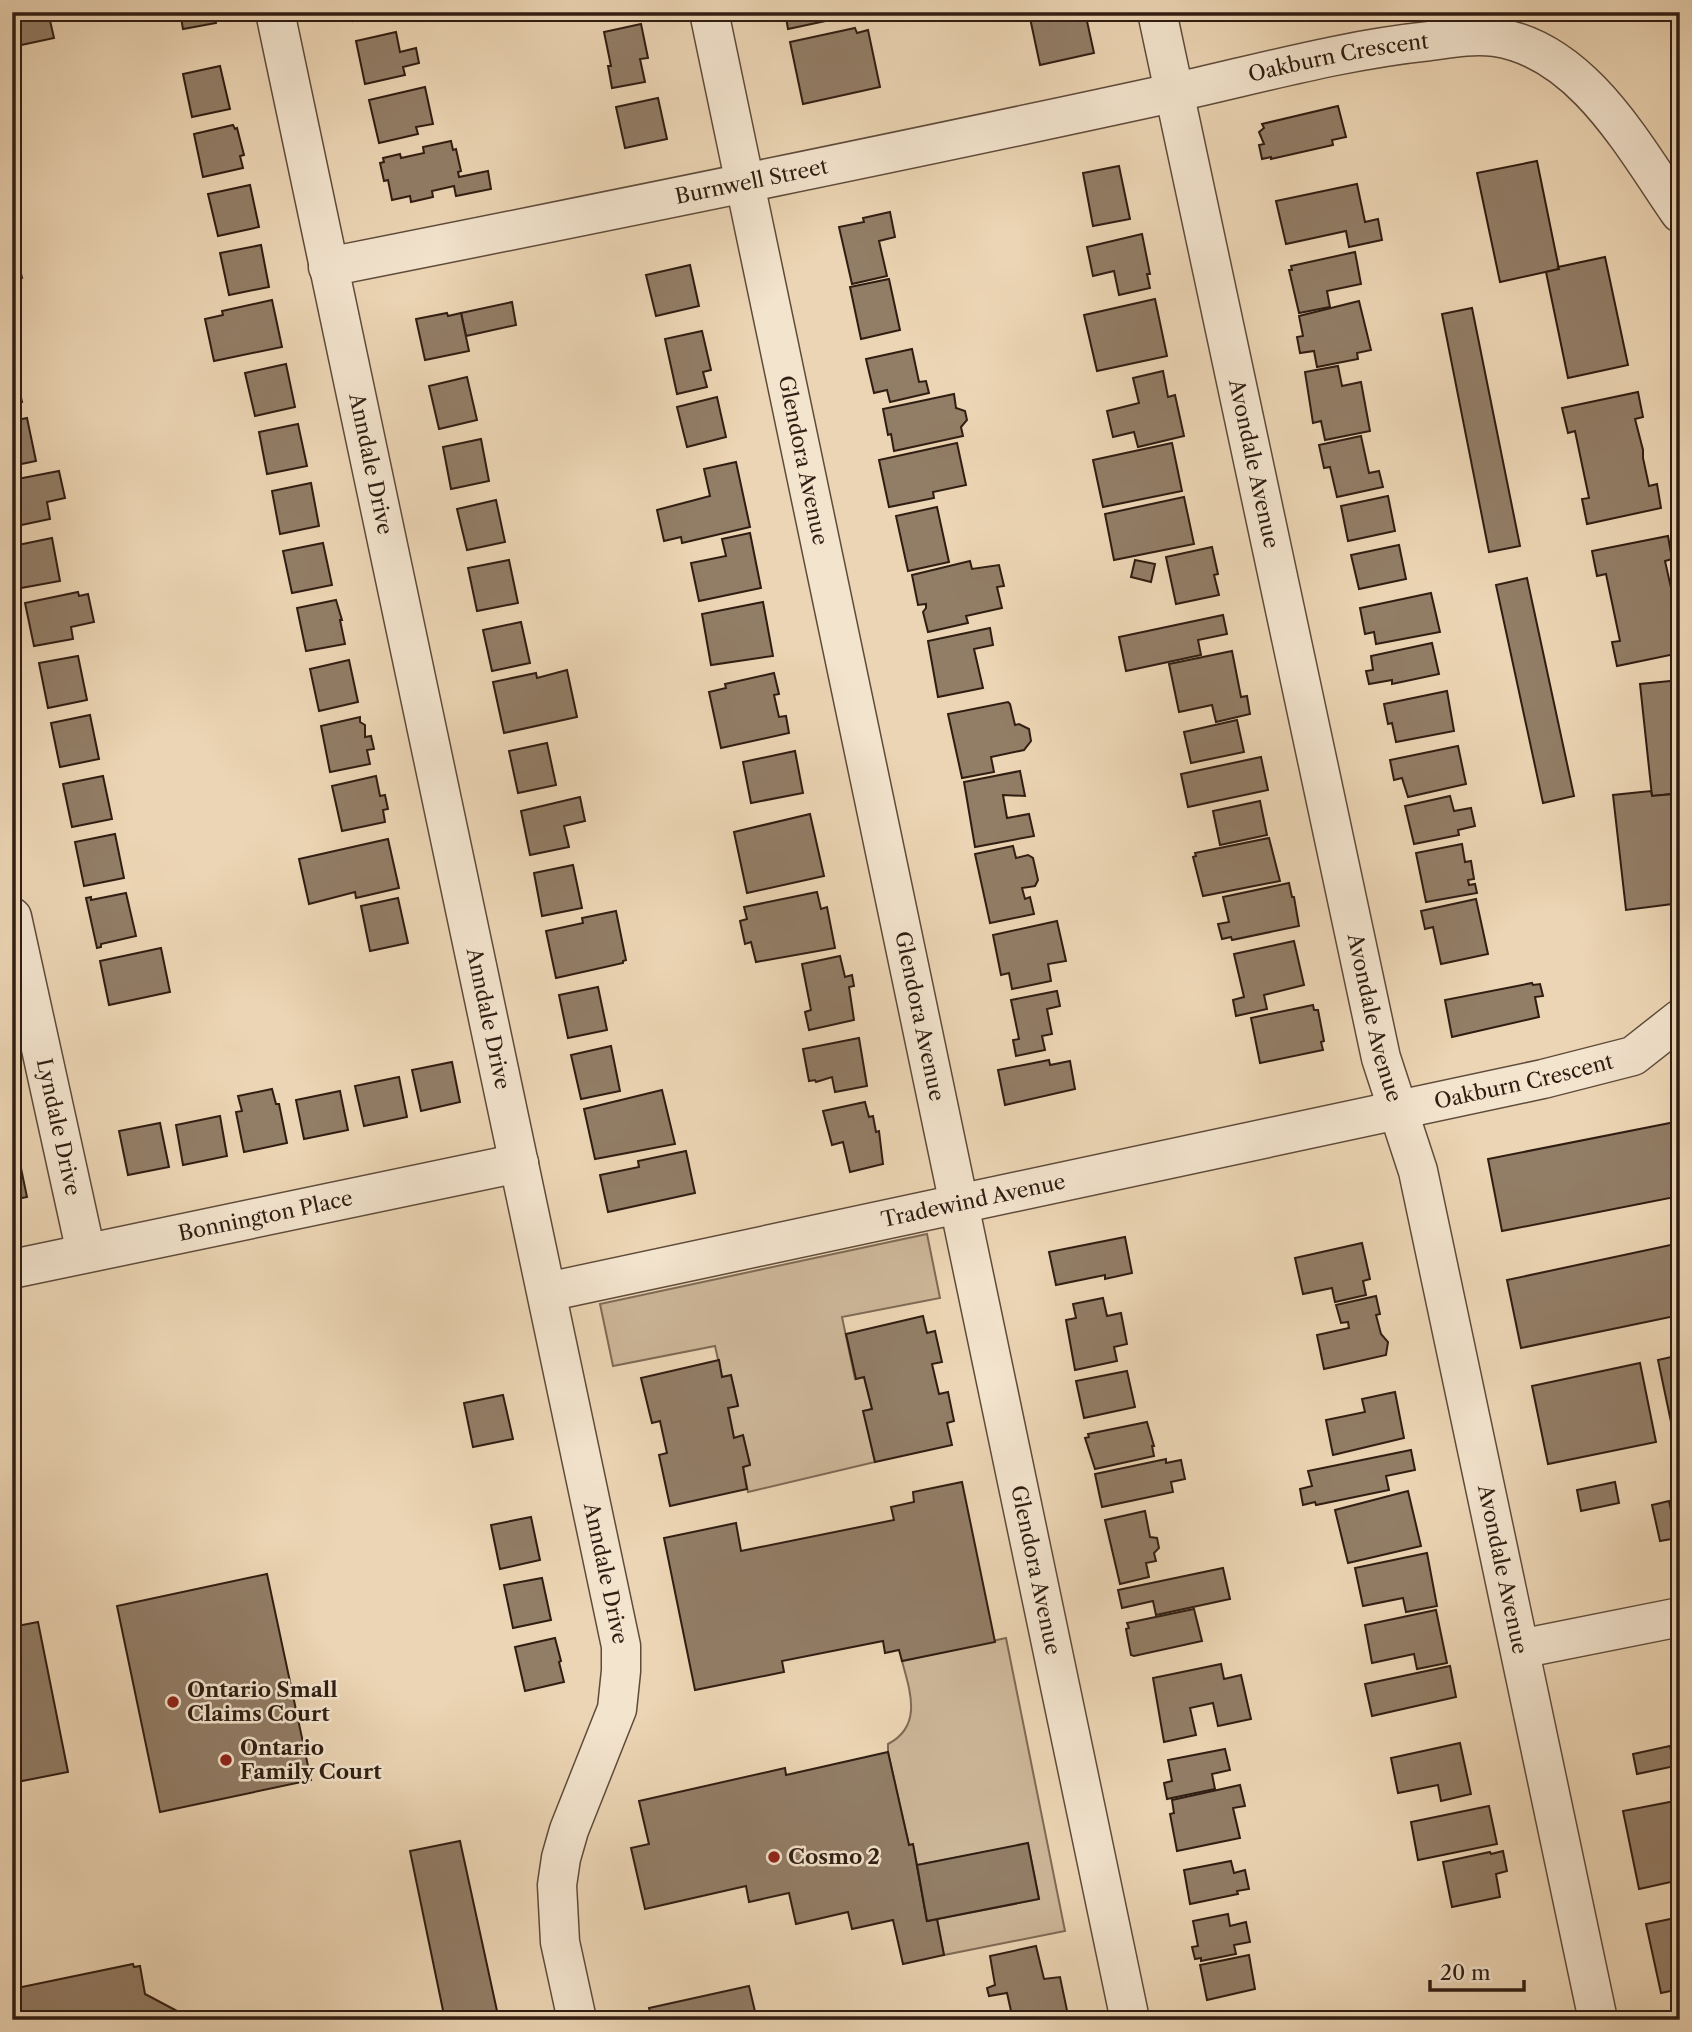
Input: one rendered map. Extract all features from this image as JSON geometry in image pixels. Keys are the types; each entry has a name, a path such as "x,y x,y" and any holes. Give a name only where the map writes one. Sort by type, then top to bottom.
{"street":[{"name":"Anndale Drive","path":"275,12 621,1646 617,1709 569,1830 557,1885 560,1942 578,2020"},
{"name":"Glendora Avenue","path":"709,12 1130,2020"},
{"name":"Avondale Avenue","path":"1157,12 1378,1044 1418,1171 1598,2020"},
{"name":"Oakburn Crescent","path":"1174,93 1332,56 1408,42 1495,37 1531,48 1568,71 1600,99 1680,213"},
{"name":"Burnwell Street","path":"328,267 744,185 1174,93"},
{"name":"Lyndale Drive","path":"12,917 86,1253"},
{"name":"Oakburn Crescent","path":"1398,1111 1544,1079 1633,1056 1680,1019"},
{"name":"Tradewind Avenue","path":"547,1292 1398,1111"},
{"name":"Bonnington Place","path":"12,1269 519,1163"},
{"path":"1520,1649 1680,1617"}],"shaded area":[{"path":"927,1234 940,1298 842,1317 855,1379 864,1377 872,1409 864,1411 875,1462 748,1492 743,1467 750,1464 743,1436 734,1438 728,1408 738,1405 731,1376 722,1377 715,1346 613,1366 600,1304"},
{"path":"1006,1638 1065,1931 944,1955 937,1919 1039,1899 1028,1844 917,1865 913,1845 909,1845 888,1752 888,1744 906,1728 910,1718 910,1696 902,1661"}],"building":[{"path":"12,12 48,12 54,38 12,47"},
{"path":"180,12 214,12 216,23 183,29"},
{"path":"351,12 391,12 391,13 353,21"},
{"path":"785,12 848,12 849,16 788,29"},
{"path":"1061,12 1085,12 1094,53 1040,65 1030,18"},
{"path":"641,24 648,58 640,59 645,82 612,88 608,66 611,66 604,32"},
{"path":"855,28 857,33 868,30 880,87 803,104 790,42"},
{"path":"396,32 400,52 416,48 419,63 403,67 405,75 365,84 356,41"},
{"path":"220,66 230,109 192,117 183,74"},
{"path":"425,87 433,124 416,127 418,134 379,143 369,100"},
{"path":"658,98 667,139 625,148 616,107"},
{"path":"1338,106 1346,137 1332,140 1333,145 1262,159 1259,145 1264,144 1259,132 1264,128 1262,124"},
{"path":"233,125 237,128 244,155 240,156 243,168 203,177 194,134"},
{"path":"451,141 453,150 456,149 461,171 458,172 459,177 488,171 491,189 456,196 454,186 432,191 433,197 411,202 410,196 392,200 388,180 384,181 380,163 384,162 383,158 400,154 401,158 424,153 423,147"},
{"path":"1537,161 1559,269 1500,282 1477,173"},
{"path":"1119,166 1130,219 1093,226 1083,173"},
{"path":"1357,184 1365,222 1378,219 1382,240 1349,247 1346,231 1286,244 1276,201"},
{"path":"250,185 259,227 218,236 208,194"},
{"path":"890,212 895,237 879,241 887,276 852,284 839,227 864,222 863,218"},
{"path":"1142,234 1150,288 1119,295 1114,271 1093,276 1087,247"},
{"path":"12,235 22,278 12,280"},
{"path":"261,245 269,287 229,295 220,253"},
{"path":"1355,252 1361,284 1327,291 1330,307 1299,313 1289,270 1292,270 1291,266"},
{"path":"1605,257 1628,365 1568,378 1546,272"},
{"path":"690,265 699,306 656,316 646,275"},
{"path":"889,279 900,330 861,339 850,287"},
{"path":"1155,299 1167,356 1097,371 1084,315"},
{"path":"272,300 282,347 214,361 205,319 223,315 222,311"},
{"path":"1359,301 1371,350 1357,353 1358,359 1317,367 1314,351 1300,353 1297,337 1303,336 1299,316"},
{"path":"512,302 516,325 466,336 461,313"},
{"path":"1472,308 1520,546 1489,552 1442,314"},
{"path":"447,313 448,316 461,313 469,351 425,360 416,319"},
{"path":"702,331 711,370 703,372 707,387 677,394 665,339"},
{"path":"912,349 919,382 926,381 929,393 890,402 887,390 874,393 866,359"},
{"path":"12,359 22,402 12,404"},
{"path":"286,364 295,407 255,416 245,373"},
{"path":"1338,366 1342,386 1361,382 1370,431 1325,440 1321,421 1313,423 1305,372"},
{"path":"1163,371 1168,397 1175,395 1184,436 1138,447 1134,432 1113,437 1107,411 1139,403 1133,378"},
{"path":"467,377 477,420 439,429 429,386"},
{"path":"1638,392 1643,417 1635,419 1649,486 1657,484 1661,508 1587,524 1582,499 1589,498 1575,431 1568,433 1562,408"},
{"path":"954,394 956,408 965,411 967,420 961,427 963,436 894,451 883,409"},
{"path":"717,397 726,437 687,447 677,407"},
{"path":"27,418 36,461 12,466 12,421"},
{"path":"298,424 307,466 267,474 259,432"},
{"path":"1361,436 1369,473 1379,471 1383,487 1337,497 1330,467 1324,468 1319,445"},
{"path":"481,439 489,481 451,489 443,447"},
{"path":"957,443 966,485 933,492 934,498 889,507 879,460"},
{"path":"1172,443 1182,491 1103,507 1093,460"},
{"path":"736,462 750,527 682,543 681,537 664,541 657,510 710,496 704,469"},
{"path":"59,471 65,498 47,502 50,519 12,527 12,480"},
{"path":"311,483 319,526 280,534 272,491"},
{"path":"1388,496 1395,531 1348,541 1341,506"},
{"path":"1184,497 1194,544 1114,560 1105,514"},
{"path":"496,500 505,542 467,550 457,509"},
{"path":"937,507 949,562 908,571 896,516"},
{"path":"750,533 761,588 699,601 691,563 726,556 722,539"},
{"path":"1668,536 1672,559 1665,561 1680,628 1680,653 1617,666 1612,642 1620,641 1606,574 1597,576 1592,551"},
{"path":"52,538 60,581 21,588 21,585 18,586 12,558 16,558 13,546"},
{"path":"323,543 332,585 292,593 283,551"},
{"path":"1399,545 1406,579 1359,589 1351,555"},
{"path":"1212,547 1219,595 1176,604 1166,557"},
{"path":"509,560 518,603 477,611 468,568"},
{"path":"1135,560 1155,564 1151,582 1131,577"},
{"path":"970,561 972,569 999,565 1004,586 997,587 1002,608 966,616 968,623 928,632 923,612 926,604 918,605 912,575"},
{"path":"1527,578 1574,796 1543,803 1496,585"},
{"path":"78,592 79,596 88,594 94,622 71,627 73,639 34,646 25,603"},
{"path":"1431,593 1440,632 1376,644 1374,632 1365,634 1360,608"},
{"path":"336,600 345,644 306,651 297,608"},
{"path":"763,602 773,656 711,665 702,614"},
{"path":"1223,615 1227,634 1198,640 1201,655 1126,671 1119,637"},
{"path":"521,622 530,663 492,671 483,630"},
{"path":"990,628 993,645 974,649 983,688 938,697 928,641"},
{"path":"1432,643 1439,674 1392,684 1392,680 1369,684 1366,671 1373,670 1371,656"},
{"path":"1232,651 1241,697 1247,696 1250,714 1216,722 1212,705 1179,712 1169,664"},
{"path":"78,656 87,700 48,708 39,663"},
{"path":"349,660 358,702 319,711 310,669"},
{"path":"567,670 577,717 504,733 493,682 536,673 537,678"},
{"path":"774,673 779,694 774,695 779,717 786,716 789,733 721,748 709,692 726,688 725,684"},
{"path":"1680,680 1680,793 1652,796 1640,684"},
{"path":"1447,691 1454,731 1396,742 1392,723 1388,724 1384,704"},
{"path":"1008,702 1015,725 1029,729 1031,741 1024,750 991,757 994,772 962,778 948,714"},
{"path":"90,715 99,759 60,767 51,723"},
{"path":"360,717 360,722 365,725 365,737 371,736 374,749 367,750 370,764 330,772 321,726"},
{"path":"1237,720 1244,752 1191,763 1184,732"},
{"path":"547,743 556,785 518,793 509,751"},
{"path":"1458,746 1466,784 1408,797 1402,778 1394,780 1390,760"},
{"path":"795,751 803,793 751,803 743,762"},
{"path":"1261,757 1268,790 1188,807 1181,774"},
{"path":"1020,771 1025,796 1003,795 1007,818 1029,814 1034,836 975,847 964,782"},
{"path":"103,776 112,819 72,827 63,784"},
{"path":"376,776 380,796 385,795 388,809 383,810 385,822 342,831 332,786"},
{"path":"1651,791 1652,796 1674,794 1680,842 1680,903 1626,910 1613,795"},
{"path":"1450,796 1454,811 1471,808 1475,826 1458,830 1459,835 1414,844 1405,806"},
{"path":"580,797 585,821 564,826 569,847 530,855 521,811"},
{"path":"1260,801 1267,835 1220,845 1213,811"},
{"path":"810,814 824,876 747,893 734,832"},
{"path":"115,834 124,878 84,886 75,842"},
{"path":"1269,838 1280,881 1203,896 1193,857 1196,856 1195,853"},
{"path":"388,839 399,888 356,898 355,892 309,904 299,859"},
{"path":"1462,844 1465,862 1471,861 1474,879 1468,880 1469,885 1475,884 1477,893 1426,902 1416,853"},
{"path":"1013,846 1016,858 1028,855 1033,858 1038,880 1035,886 1022,888 1025,899 1030,897 1034,914 990,923 975,854"},
{"path":"573,865 582,908 542,916 534,873"},
{"path":"1289,883 1299,926 1232,940 1231,937 1222,939 1218,924 1229,922 1223,897"},
{"path":"817,892 821,909 827,907 835,948 756,962 751,942 745,944 740,921 747,919 744,907"},
{"path":"126,893 136,936 101,944 101,947 97,948 86,898 91,897 91,900"},
{"path":"398,898 408,943 370,951 361,906"},
{"path":"1476,899 1488,954 1441,964 1433,927 1425,929 1421,911"},
{"path":"616,911 626,960 623,963 556,978 546,931 583,923 582,918"},
{"path":"1057,921 1066,961 1048,964 1051,981 1012,989 1009,973 1001,975 993,935"},
{"path":"1294,941 1304,985 1264,995 1267,1009 1236,1016 1233,1000 1244,997 1234,954"},
{"path":"161,948 170,992 109,1005 100,961"},
{"path":"840,956 845,977 852,975 854,986 849,987 854,1020 809,1030 805,1012 811,1010 802,964"},
{"path":"1532,983 1540,984 1543,996 1535,997 1539,1017 1452,1037 1445,1000"},
{"path":"598,987 607,1030 568,1038 559,995"},
{"path":"1057,991 1060,1006 1047,1009 1052,1034 1042,1036 1045,1050 1016,1056 1013,1040 1019,1039 1011,1000"},
{"path":"1313,1005 1314,1010 1318,1010 1324,1041 1321,1042 1323,1050 1260,1063 1251,1018"},
{"path":"859,1038 867,1086 835,1092 832,1077 816,1082 809,1081 803,1049"},
{"path":"611,1046 620,1091 581,1099 571,1055"},
{"path":"1049,1060 1050,1065 1070,1061 1075,1089 1005,1105 998,1070"},
{"path":"452,1062 460,1102 421,1111 412,1070"},
{"path":"399,1077 407,1117 364,1126 355,1086"},
{"path":"272,1089 276,1104 279,1104 287,1143 244,1152 236,1112 242,1111 238,1096"},
{"path":"662,1090 675,1144 595,1159 584,1109"},
{"path":"340,1091 348,1130 304,1139 296,1100"},
{"path":"865,1102 869,1117 873,1116 876,1132 879,1131 883,1164 850,1172 843,1142 832,1145 823,1111"},
{"path":"220,1116 227,1156 183,1165 176,1125"},
{"path":"1680,1121 1680,1196 1502,1231 1488,1159"},
{"path":"160,1123 169,1167 128,1175 119,1131"},
{"path":"686,1151 695,1193 608,1212 600,1175 639,1167 638,1161"},
{"path":"18,1154 27,1197 12,1200 12,1155"},
{"path":"1125,1237 1132,1273 1105,1279 1105,1275 1056,1285 1049,1252"},
{"path":"1362,1243 1370,1279 1363,1281 1366,1295 1335,1302 1332,1288 1303,1294 1295,1258"},
{"path":"1680,1243 1680,1315 1521,1348 1507,1280"},
{"path":"1376,1296 1380,1314 1376,1315 1381,1334 1388,1342 1386,1355 1324,1369 1317,1335 1349,1328 1348,1322 1341,1323 1336,1305"},
{"path":"1103,1298 1107,1316 1121,1313 1127,1344 1114,1347 1117,1361 1075,1370 1066,1320 1076,1318 1073,1304"},
{"path":"923,1316 927,1333 935,1331 942,1362 932,1364 939,1394 948,1392 954,1421 947,1423 952,1445 875,1462 863,1411 872,1409 864,1377 856,1379 846,1334"},
{"path":"1680,1355 1680,1435 1674,1436 1658,1360"},
{"path":"719,1360 722,1377 731,1375 738,1406 728,1408 734,1438 743,1435 750,1465 743,1467 747,1489 670,1506 659,1455 667,1453 660,1421 652,1423 641,1378"},
{"path":"1640,1363 1656,1442 1548,1464 1532,1386"},
{"path":"1127,1371 1135,1407 1084,1418 1076,1381"},
{"path":"1395,1392 1404,1438 1333,1455 1326,1420 1365,1412 1362,1399"},
{"path":"503,1395 513,1439 473,1447 464,1403"},
{"path":"1147,1422 1154,1456 1095,1469 1085,1438 1089,1437 1088,1434"},
{"path":"1411,1450 1415,1470 1386,1476 1389,1490 1316,1505 1315,1502 1303,1505 1300,1489 1312,1486 1308,1471"},
{"path":"1166,1459 1166,1463 1181,1460 1185,1479 1171,1482 1173,1492 1102,1507 1095,1474"},
{"path":"962,1482 995,1642 902,1661 899,1650 885,1653 883,1641 782,1661 784,1672 695,1690 664,1538 736,1523 741,1551 894,1520 891,1507 914,1502 913,1492"},
{"path":"1615,1482 1619,1503 1581,1511 1577,1490"},
{"path":"1408,1491 1421,1546 1348,1563 1335,1510"},
{"path":"1669,1501 1677,1538 1660,1541 1652,1505"},
{"path":"1145,1511 1150,1537 1157,1538 1159,1548 1154,1553 1156,1561 1146,1563 1149,1577 1120,1584 1105,1520"},
{"path":"531,1517 540,1560 500,1569 491,1525"},
{"path":"1427,1553 1437,1606 1406,1612 1403,1598 1363,1606 1355,1568"},
{"path":"1223,1568 1230,1599 1156,1615 1153,1601 1122,1608 1118,1590"},
{"path":"267,1574 311,1780 160,1812 117,1606"},
{"path":"542,1578 551,1620 513,1628 504,1585"},
{"path":"1194,1609 1202,1641 1131,1655 1127,1623"},
{"path":"1436,1610 1447,1663 1417,1669 1414,1654 1372,1663 1365,1625"},
{"path":"38,1622 68,1772 12,1783 12,1627"},
{"path":"555,1638 564,1682 525,1691 515,1647"},
{"path":"1221,1664 1224,1679 1241,1675 1251,1719 1218,1726 1213,1703 1190,1708 1196,1735 1164,1742 1153,1678"},
{"path":"1450,1666 1456,1697 1372,1716 1365,1684"},
{"path":"1460,1743 1471,1794 1441,1801 1438,1785 1398,1793 1391,1758"},
{"path":"1670,1746 1675,1766 1637,1774 1633,1754"},
{"path":"1225,1749 1230,1770 1212,1774 1215,1789 1167,1799 1164,1783 1172,1781 1168,1760"},
{"name":"Cosmo 2","path":"888,1752 909,1845 913,1844 927,1921 937,1919 944,1955 903,1964 893,1920 852,1929 848,1912 796,1924 789,1893 749,1902 746,1886 645,1909 631,1848 649,1844 639,1801 785,1768 786,1775"},
{"path":"1240,1785 1245,1806 1233,1808 1240,1838 1177,1851 1170,1814 1174,1813 1172,1800"},
{"path":"1680,1800 1680,1880 1639,1889 1623,1811"},
{"path":"1489,1806 1497,1844 1418,1860 1411,1822"},
{"path":"460,1841 499,2020 445,2020 410,1851"},
{"path":"1028,1843 1039,1899 927,1921 917,1865"},
{"path":"1503,1851 1507,1871 1496,1874 1500,1897 1452,1907 1443,1862"},
{"path":"1231,1861 1234,1873 1245,1870 1249,1889 1237,1891 1238,1894 1190,1904 1184,1870"},
{"path":"1228,1914 1230,1926 1246,1922 1250,1942 1234,1945 1236,1954 1201,1961 1201,1958 1195,1959 1192,1947 1198,1946 1193,1921"},
{"path":"1680,1917 1680,1989 1661,1993 1646,1924"},
{"path":"1036,1946 1044,1979 1060,1977 1069,2020 1013,2020 1007,1993 989,1996 987,1988 995,1985 990,1956"},
{"path":"1249,1955 1255,1989 1207,2000 1200,1965"},
{"path":"133,1964 134,1967 140,1966 145,1994 194,2020 12,2020 12,1989"},
{"path":"749,1986 757,2020 652,2020 649,2008"}],"place":[{"name":"Ontario Small Claims Court","path":"173,1702"},
{"name":"Ontario Family Court","path":"226,1760"},
{"name":"Cosmo 2","path":"774,1857"}]}
